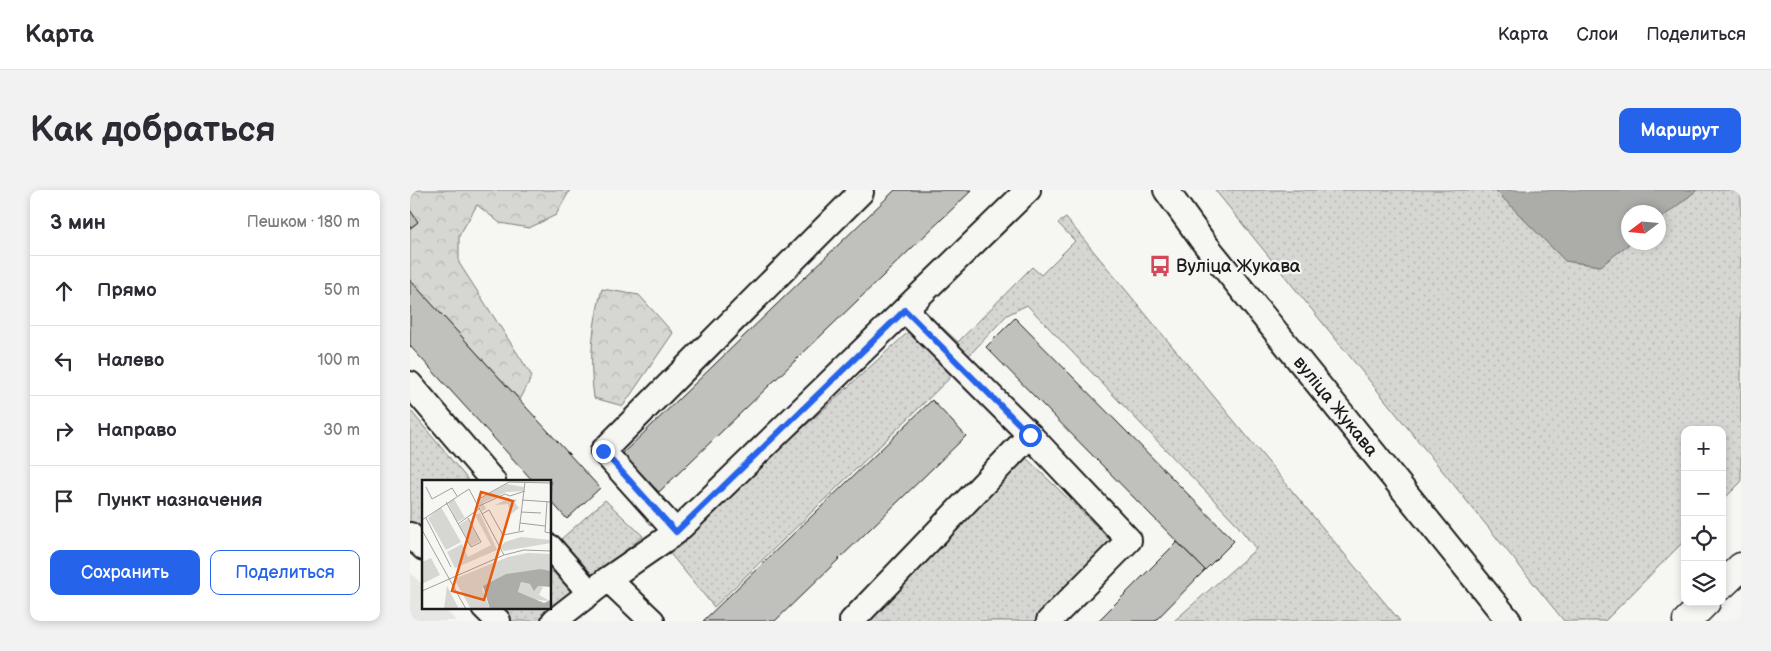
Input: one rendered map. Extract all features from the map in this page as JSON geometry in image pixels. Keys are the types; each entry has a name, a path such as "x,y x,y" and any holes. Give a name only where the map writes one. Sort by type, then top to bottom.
{"main road":[{"path":"1726,582 1741,566"},
{"path":"1687,621 1702,606"}],"street":[{"path":"676,532 603,451 861,192 859,190"},
{"path":"554,621 599,586 676,532 1028,190"},
{"name":"вуліца Жукава","path":"1166,190 1202,240 1509,621"},
{"path":"905,310 1030,435 1129,540 1049,621"},
{"path":"410,384 492,480"},
{"path":"852,621 1030,435"},
{"path":"410,535 422,546"},
{"path":"551,548 599,586 652,621"},
{"path":"485,608 498,621"}],"shaded area":[{"path":"1495,190 1697,190 1666,214 1666,205 1621,205 1621,250 1601,266 1565,261"},
{"path":"410,572 422,585 422,608 444,608 456,621 410,621"}],"green space":[{"path":"410,190 570,190 556,215 529,228 500,223 477,205 459,236 459,263 532,376 520,400 410,280 410,229 418,222 410,210"},
{"path":"1215,190 1495,190 1565,261 1600,266 1621,250 1666,250 1666,214 1697,190 1741,190 1741,482 1726,497 1726,426 1681,426 1681,544 1605,621 1564,621"},
{"path":"1066,218 1400,621 1174,621 1256,549 1234,521 1027,305 1007,315 962,363 936,335 942,327 958,342 1032,267 1041,275 1075,241 1058,223"},
{"path":"602,289 639,295 673,333 623,406 594,398 592,343"},
{"path":"916,325 960,368 714,607 668,551"},
{"path":"410,410 468,480 422,480 422,534 410,522"},
{"path":"1023,455 1116,545 1044,621 857,621"},
{"path":"605,500 643,536 542,621 509,621 496,608 551,608 551,548"}],"building":[{"path":"895,190 972,190 659,492 622,454"},
{"path":"410,210 418,222 410,228"},
{"path":"410,280 600,488 567,519 551,501 551,480 532,480 410,346"},
{"path":"1015,318 1234,541 1205,570 986,347"},
{"path":"932,400 966,436 775,621 703,621"},
{"path":"1177,542 1205,570 1155,621 1098,621"}],"place":[{"name":"Вуліца Жукава","path":"1160,266"}],"route":[{"path":"603,451 676,532 905,310 1030,435"}]}
